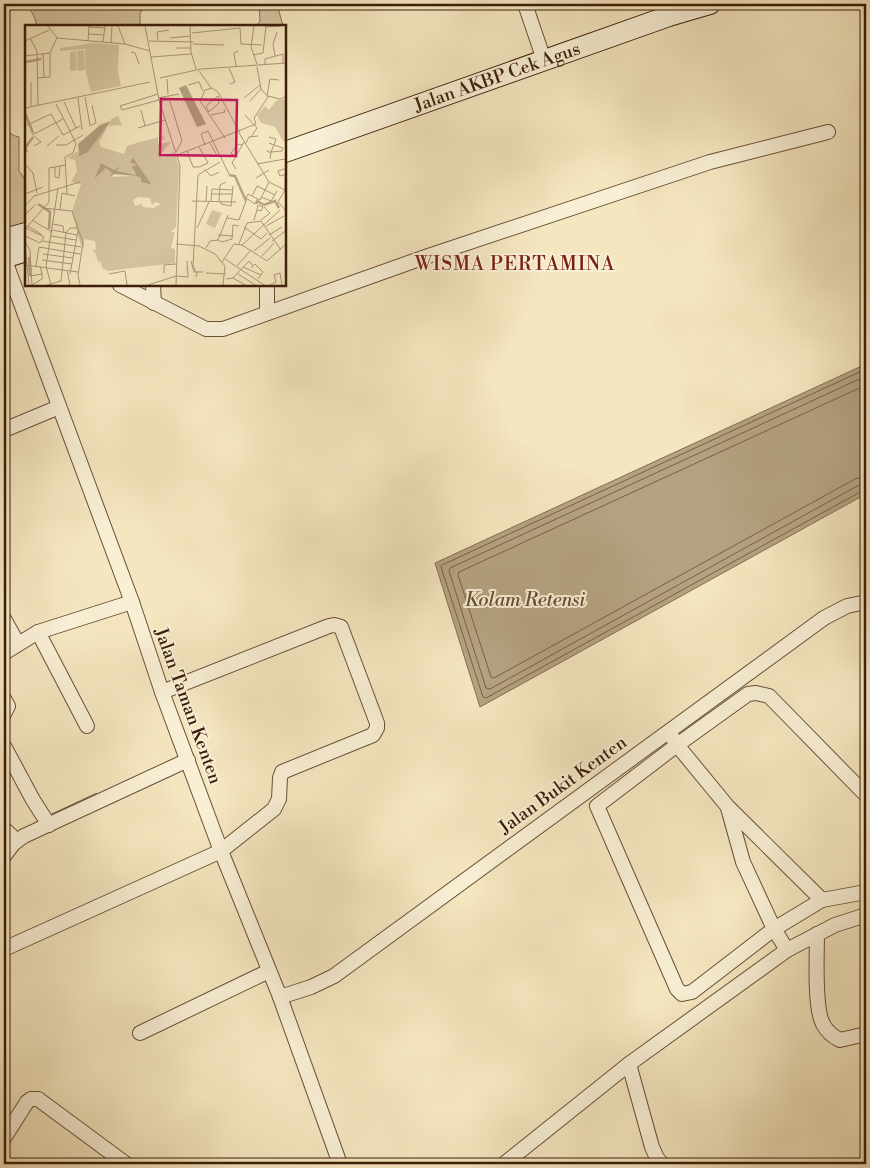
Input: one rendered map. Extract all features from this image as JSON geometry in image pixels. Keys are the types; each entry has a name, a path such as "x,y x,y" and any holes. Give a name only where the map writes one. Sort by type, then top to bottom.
{"main road":[{"name":"Jalan AKBP Cek Agus","path":"286,152 544,60 666,10 710,4"},
{"path":"4,239 25,233"},
{"path":"4,258 25,251"}],"street":[{"path":"525,4 544,60"},
{"path":"122,286 206,329 223,329 438,253 710,162 828,132"},
{"name":"Jalan Taman Kenten","path":"4,258 132,602 162,692 221,851 280,997 340,1164"},
{"path":"153,286 154,303"},
{"path":"267,286 267,313"},
{"path":"4,430 59,407"},
{"path":"4,653 38,632 132,602"},
{"name":"Jalan Bukit Kenten","path":"280,997 311,987 334,976 824,618 847,606 866,602"},
{"path":"4,619 18,644"},
{"path":"4,949 221,851 274,810 279,799 280,776 282,772 373,735 378,728 341,627 334,625 162,692"},
{"path":"38,632 87,726"},
{"path":"866,795 769,696 748,694 597,806 676,989 682,994 692,992 774,929 822,900 866,892"},
{"path":"4,699 8,706 4,714"},
{"path":"668,732 728,807 822,900"},
{"path":"4,746 33,800 49,825"},
{"path":"4,856 13,837 49,825 188,760"},
{"path":"728,807 743,862 774,929 786,950"},
{"path":"504,1164 629,1064 786,950 835,925 866,915"},
{"path":"817,934 818,994 822,1023 829,1034 840,1040 866,1034"},
{"path":"140,1033 269,971"},
{"path":"629,1064 652,1147 662,1164"},
{"path":"4,1138 26,1102 31,1099 38,1099 126,1164"}],"shaded area":[{"path":"21,4 147,4 140,13 140,25 37,25 28,8"},
{"path":"259,4 277,4 283,25 257,25 260,21"},
{"path":"4,123 11,134 19,137 19,171 25,180 25,233 4,247"}],"water":[{"name":"Kolam Retensi","path":"866,364 866,494 480,707 435,563"}],"waterway":[{"path":"53,815 96,795"}],"district":[{"name":"WISMA PERTAMINA","path":"515,264"}]}
